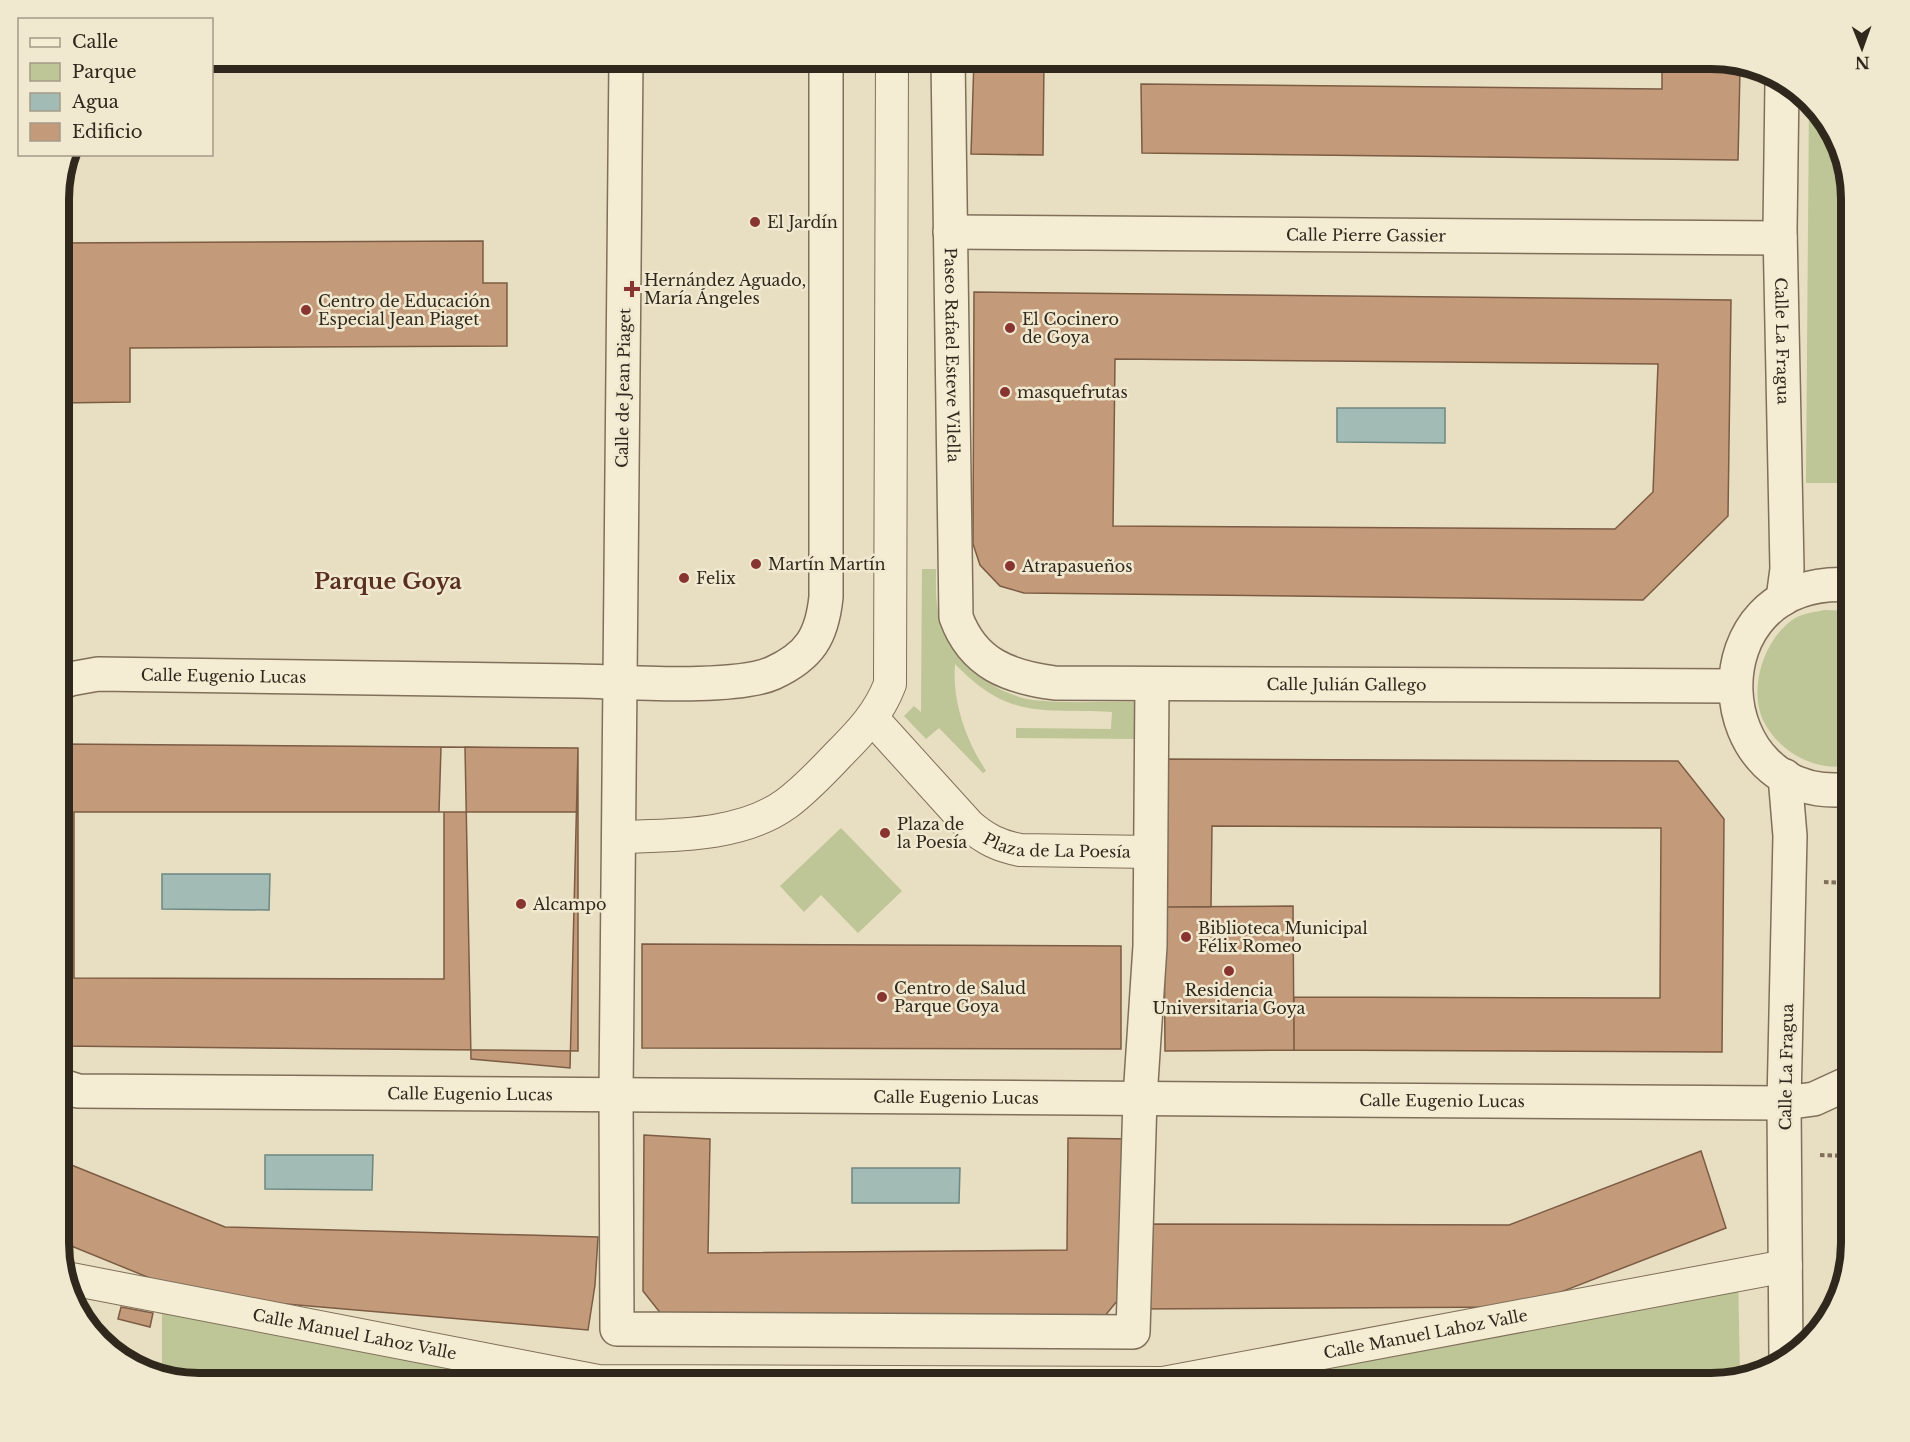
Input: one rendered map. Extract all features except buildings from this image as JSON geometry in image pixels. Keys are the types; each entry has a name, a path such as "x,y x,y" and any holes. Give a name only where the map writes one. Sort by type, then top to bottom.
{"street":[{"name":"Calle de Jean Piaget","path":"626,69 616,1093 617,1329 1133,1332 1140,1098"},
{"name":"Calle Eugenio Lucas","path":"69,679 98,674 620,682 744,681 771,674 793,662 813,646 824,618 826,597 826,69"},
{"path":"620,837 692,834 747,822 784,805 820,774 873,719 890,684 892,69"},
{"name":"Paseo Rafael Esteve Vilella","path":"948,69 956,617 971,647"},
{"name":"Calle La Fragua","path":"1782,90 1780,238 1787,569 1783,599"},
{"name":"Calle Pierre Gassier","path":"951,232 1780,238"},
{"path":"1841,585 1809,588 1783,599 1764,615 1749,633 1739,656 1734,686 1740,722 1750,743 1768,764 1785,776 1814,788 1841,789"},
{"name":"Calle Julián Gallego","path":"971,647 1001,670 1023,678 1055,683 1734,686"},
{"path":"1140,1098 1150,946 1152,684"},
{"name":"Plaza de La Poesía","path":"873,719 969,825 985,839 1020,850 1151,852"},
{"name":"Calle La Fragua","path":"1785,776 1790,836 1784,1103 1786,1349"},
{"name":"Calle Eugenio Lucas","path":"69,1088 78,1091 1784,1103 1814,1099 1841,1087"},
{"name":"Calle Manuel Lahoz Valle","path":"1216,1373 1786,1266"},
{"name":"Calle Manuel Lahoz Valle","path":"74,1280 557,1373"}],"green space":[{"path":"1809,114 1828,142 1840,182 1841,483 1806,483"},
{"path":"922,569 936,569 939,615 953,645 974,671 1001,690 1033,700 1140,702 1139,739 1016,738 1016,728 1111,729 1112,712 1046,710 1010,703 993,695 955,664 956,692 962,720 972,747 986,771 983,773 939,728 926,739 904,716 914,706 921,712"},
{"path":"1824,610 1841,611 1841,767 1813,763 1790,751 1771,733 1759,708 1757,694 1759,679 1768,649 1786,625 1797,617"},
{"path":"841,828 902,891 858,933 821,895 804,912 780,886"},
{"path":"1738,1273 1740,1369 1728,1372 1215,1373"},
{"path":"158,1296 557,1373 182,1372 162,1367 162,1314 157,1313"}],"water":[{"path":"1337,408 1445,408 1445,443 1337,442"},
{"path":"162,874 270,874 269,910 162,909"},
{"path":"265,1155 373,1155 372,1190 265,1189"},
{"path":"852,1168 960,1168 959,1203 852,1203"}],"place":[{"name":"El Jardín","path":"755,222"},
{"name":"Hernández Aguado, María Ángeles","path":"632,289"},
{"name":"Centro de Educación Especial Jean Piaget","path":"306,310"},
{"name":"El Cocinero de Goya","path":"1010,328"},
{"name":"masquefrutas","path":"1005,392"},
{"name":"Martín Martín","path":"756,564"},
{"name":"Atrapasueños","path":"1010,566"},
{"name":"Felix","path":"684,578"},
{"name":"Plaza de la Poesía","path":"885,833"},
{"name":"Alcampo","path":"521,904"},
{"name":"Biblioteca Municipal Félix Romeo","path":"1186,937"},
{"name":"Residencia Universitaria Goya","path":"1229,971"},
{"name":"Centro de Salud Parque Goya","path":"882,997"}],"district":[{"name":"Parque Goya","path":"388,581"}]}
